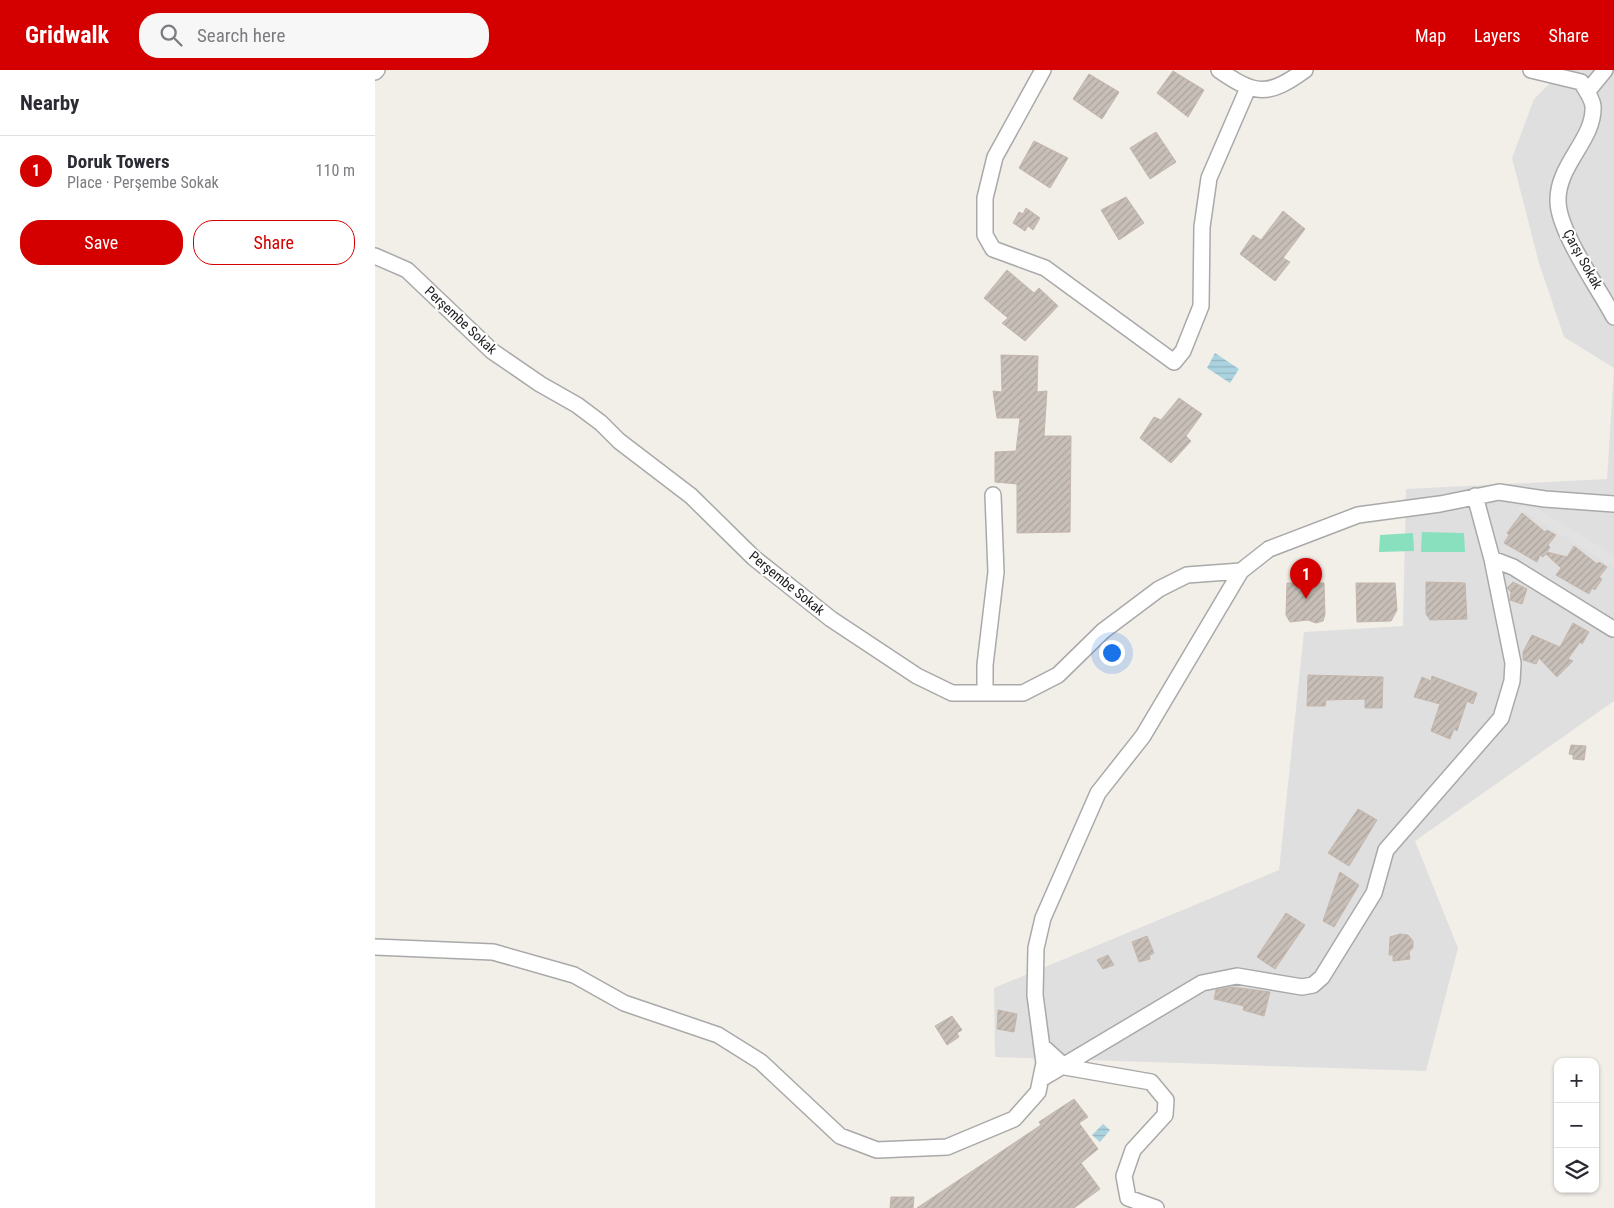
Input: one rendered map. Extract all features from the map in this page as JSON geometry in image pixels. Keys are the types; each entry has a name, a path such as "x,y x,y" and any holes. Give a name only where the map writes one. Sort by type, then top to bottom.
{"street":[{"path":"1043,70 995,157 985,198 985,235 993,249 1045,268 1174,362 1183,351 1201,306 1201,227 1209,178 1248,88"},
{"path":"1219,70 1256,91 1276,87 1305,70"},
{"path":"1531,70 1581,82 1587,92 1605,70"},
{"name":"Çarşı Sokak","path":"1587,92 1593,104 1590,125 1559,180 1557,203 1566,232 1614,317"},
{"name":"Perşembe Sokak","path":"375,256 407,270 492,351 540,384 577,405 601,423 619,441 691,496 753,558 831,619 917,676 952,692 1023,693 1058,674 1103,630 1159,589 1187,575 1241,571"},
{"path":"375,946 493,952 575,974 624,1003 718,1035 761,1062 840,1136 877,1150 947,1147 1014,1119 1038,1092 1044,1063 1035,995 1036,948 1043,918 1098,793 1143,736 1241,571 1269,549 1358,515 1440,504 1499,492 1545,499 1614,504"},
{"path":"985,693 985,665 996,572 993,495"},
{"path":"1041,1079 1065,1067 1202,983 1237,976 1302,987 1313,985 1322,977 1374,893 1386,850 1501,718 1512,681 1513,663 1492,559 1475,496"},
{"path":"1492,559 1513,567 1613,630"},
{"path":"1042,1046 1065,1067 1151,1082 1166,1100 1165,1115 1133,1150 1123,1176 1129,1198 1156,1208"}],"shaded area":[{"path":"1563,70 1614,70 1614,368 1564,337 1539,263 1512,158 1534,99"},
{"path":"1614,368 1614,701 1415,841 1458,948 1426,1071 995,1057 994,988 1279,870 1304,632 1403,626 1406,489 1607,479"},
{"path":"1521,505 1534,507 1614,555 1614,568 1534,517 1519,510"}],"green space":[{"path":"1422,532 1464,533 1465,552 1421,552"},
{"path":"1413,533 1414,551 1379,552 1380,535"}],"water":[{"path":"1215,353 1239,369 1230,383 1207,368"},
{"path":"1103,1124 1110,1130 1100,1142 1092,1135"}],"building":[{"path":"1173,71 1204,90 1188,117 1157,93"},
{"path":"1089,74 1119,92 1102,119 1073,99"},
{"path":"1156,132 1176,162 1150,179 1130,148"},
{"path":"1034,141 1068,158 1050,188 1019,168"},
{"path":"1126,197 1144,223 1119,240 1101,210"},
{"path":"1026,208 1040,218 1033,230 1028,226 1025,231 1013,223 1019,212 1023,214"},
{"path":"1283,211 1305,229 1283,258 1290,262 1275,281 1240,254 1253,235 1261,240"},
{"path":"1007,270 1034,293 1039,288 1058,306 1025,341 1002,323 1008,318 984,298"},
{"path":"1001,355 1038,356 1037,392 1047,391 1044,436 1071,436 1070,532 1017,533 1017,484 995,482 995,452 1016,451 1020,418 997,418 993,391 1002,392"},
{"path":"1179,398 1202,414 1186,436 1191,441 1171,463 1140,438 1154,417 1161,420"},
{"path":"1522,513 1545,532 1547,530 1556,535 1548,545 1550,547 1547,552 1567,557 1574,546 1597,564 1599,562 1607,567 1599,577 1602,579 1595,590 1592,588 1589,594 1556,575 1561,568 1546,554 1543,557 1540,555 1537,562 1504,543 1509,535 1507,533"},
{"path":"1426,582 1465,583 1467,619 1430,620 1426,614"},
{"path":"1513,582 1527,589 1522,604 1510,600 1511,592 1507,588"},
{"path":"1287,583 1324,583 1325,614 1323,621 1316,623 1308,620 1290,622 1286,615"},
{"path":"1356,583 1395,583 1397,610 1391,621 1357,622"},
{"path":"1573,623 1589,632 1582,644 1580,642 1568,659 1573,661 1557,677 1539,658 1536,664 1523,660 1523,652 1532,635 1560,647"},
{"path":"1308,675 1383,677 1382,708 1365,708 1365,699 1326,700 1325,706 1307,706"},
{"path":"1432,676 1477,693 1473,704 1467,701 1457,731 1454,729 1450,739 1431,731 1440,704 1414,697 1422,677 1431,681"},
{"path":"1571,745 1586,746 1584,760 1573,759 1573,755 1569,754"},
{"path":"1358,809 1377,820 1349,866 1328,853"},
{"path":"1340,872 1359,885 1334,927 1323,921"},
{"path":"1286,913 1305,925 1275,969 1257,957"},
{"path":"1400,934 1408,935 1413,941 1413,948 1409,952 1410,959 1393,961 1393,955 1389,955 1390,937"},
{"path":"1147,936 1154,953 1149,956 1150,959 1139,962 1132,942"},
{"path":"1108,955 1114,965 1103,969 1097,960"},
{"path":"1232,987 1270,992 1264,1016 1243,1010 1244,1006 1214,999 1216,990"},
{"path":"998,1010 1017,1014 1014,1032 997,1029"},
{"path":"952,1016 962,1030 957,1033 959,1037 947,1045 935,1026"},
{"path":"1074,1099 1088,1117 1079,1123 1098,1149 1081,1163 1100,1189 1074,1208 917,1208 1041,1125 1039,1122"},
{"path":"891,1197 914,1197 913,1208 890,1208"}],"place":[{"name":"Doruk Towers","path":"1306,599"}]}
